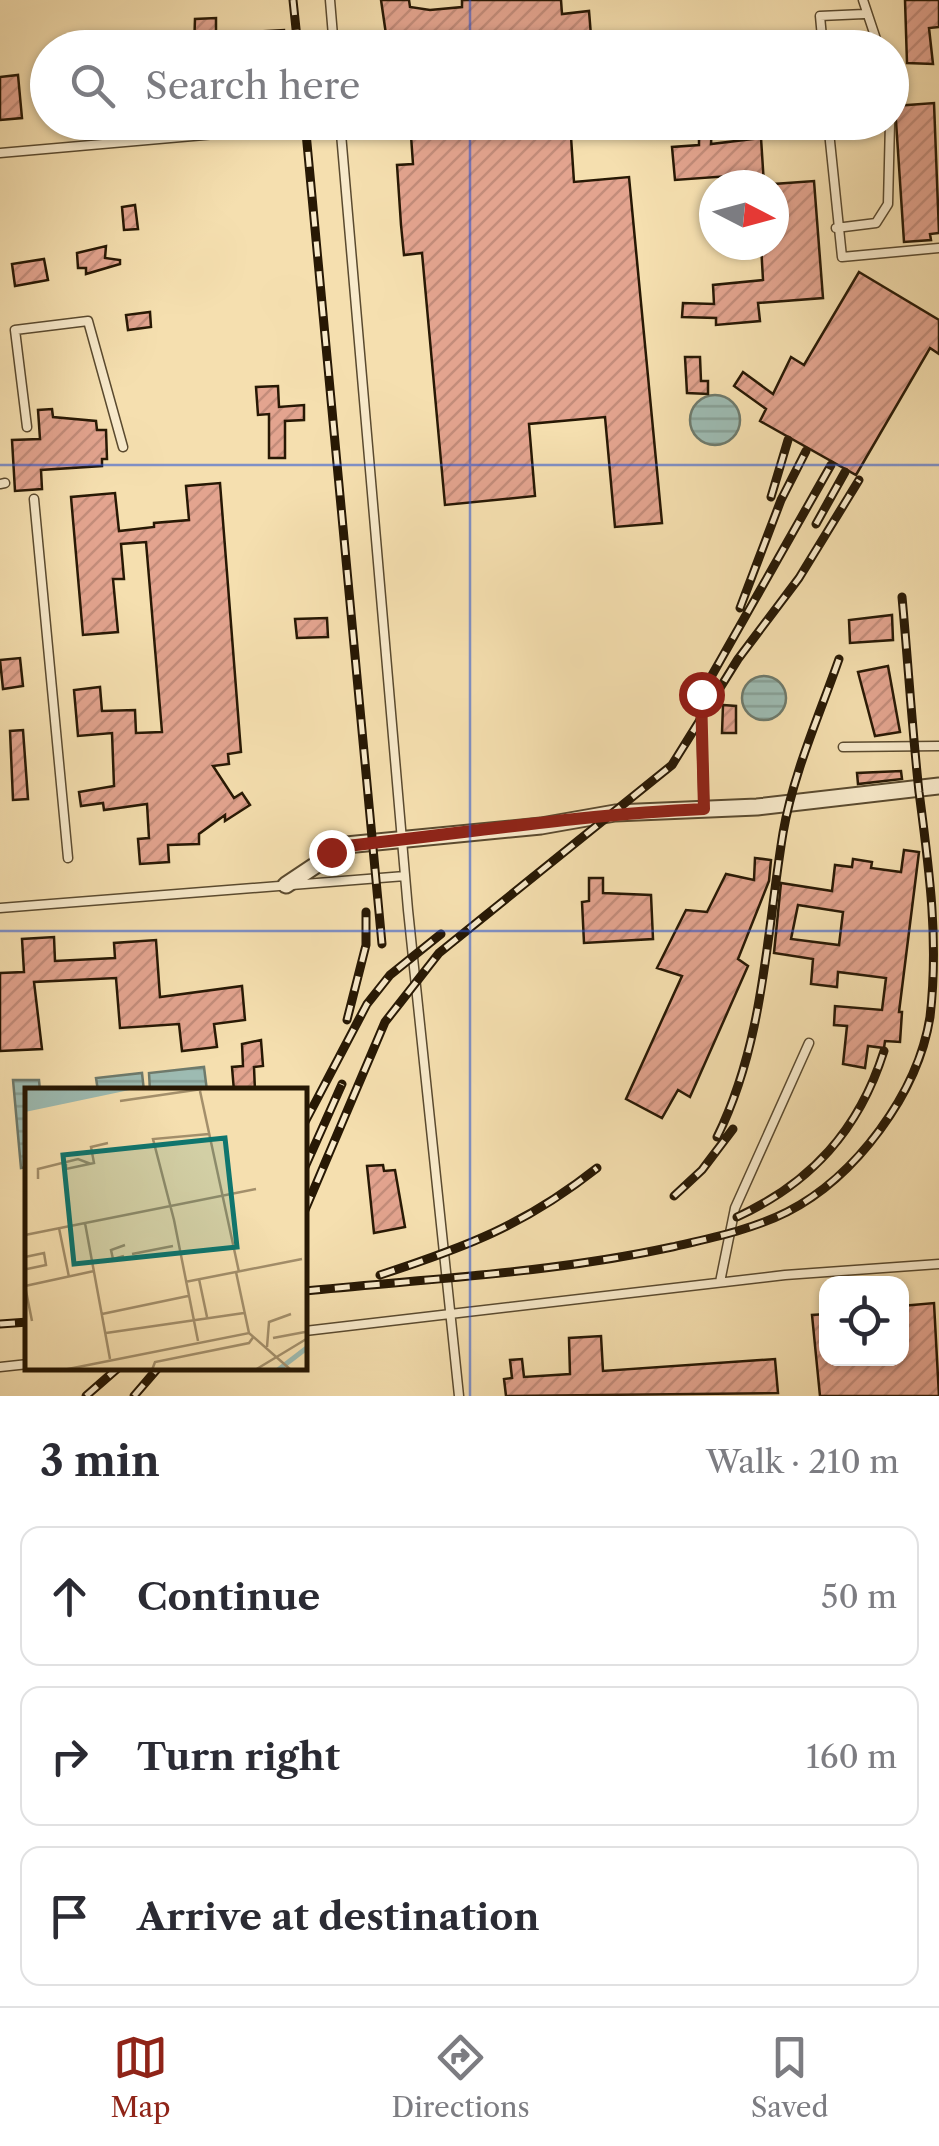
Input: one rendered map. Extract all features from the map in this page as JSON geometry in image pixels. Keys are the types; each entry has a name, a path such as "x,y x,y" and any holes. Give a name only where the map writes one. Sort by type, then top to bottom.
{"street":[{"path":"286,885 331,852 402,840 541,826 616,813 704,809 939,786"}],"lane":[{"path":"330,0 332,30"},
{"path":"863,0 871,30"},
{"path":"821,30 820,16 864,14"},
{"path":"0,153 147,140"},
{"path":"341,140 405,876 459,1396"},
{"path":"829,140 842,257 939,248"},
{"path":"836,228 876,222 888,204 890,140"},
{"path":"27,427 15,330 88,321 123,447"},
{"path":"34,499 68,858"},
{"path":"700,680 704,809"},
{"path":"844,748 939,746"},
{"path":"0,908 405,876"},
{"path":"720,1282 734,1208 808,1043"},
{"path":"308,1331 720,1282 939,1264"},
{"path":"0,1367 25,1364"}],"water":[{"path":"715,395 733,402 740,420 733,438 715,445 697,438 690,420 697,402"},
{"path":"764,676 780,682 786,698 780,714 764,720 748,714 742,698 748,682"},
{"path":"204,1067 207,1088 150,1088 149,1073"},
{"path":"142,1073 144,1088 98,1088 96,1078"},
{"path":"13,1080 39,1080 40,1088 25,1088 25,1167 21,1168"}],"building":[{"path":"381,0 409,0 410,7 430,10 462,7 462,0 561,0 562,14 589,11 591,30 385,30"},
{"path":"905,0 939,0 939,27 929,28 933,64 909,63 909,30 906,30"},
{"path":"216,18 216,30 195,30 195,19"},
{"path":"18,75 22,118 0,120 0,77"},
{"path":"934,103 939,233 930,234 931,240 904,242 897,140 909,140 909,105"},
{"path":"411,140 571,140 574,182 629,177 662,523 615,527 605,417 529,424 535,496 445,505 422,253 404,255 401,225 397,165 413,164"},
{"path":"699,140 711,140 711,144 761,140 763,170 699,170 699,178 675,180 672,147 699,145"},
{"path":"814,181 823,298 758,303 760,321 716,325 716,318 682,317 683,303 714,304 713,285 763,280 762,260 789,260 789,183"},
{"path":"135,205 138,229 124,230 122,207"},
{"path":"106,246 105,258 120,260 120,264 86,274 86,268 78,268 77,253"},
{"path":"44,259 48,280 15,286 12,264"},
{"path":"859,272 939,320 939,354 930,348 856,475 760,421 766,409 734,386 743,372 773,394 791,357 804,365"},
{"path":"150,312 151,327 128,330 126,315"},
{"path":"685,357 700,357 701,381 708,381 708,394 687,393"},
{"path":"278,386 279,407 304,405 304,420 285,421 285,458 269,458 269,414 258,415 256,387"},
{"path":"52,409 53,417 96,421 97,430 106,430 107,459 102,459 102,466 41,470 42,489 15,491 12,440 40,439 38,410"},
{"path":"220,483 241,752 228,754 229,764 213,766 234,798 242,793 250,805 225,821 225,815 199,834 199,844 168,845 169,862 140,864 138,839 149,838 147,804 104,810 103,803 81,806 79,792 114,786 112,733 78,736 74,690 100,687 102,711 135,710 136,733 162,732 146,542 121,544 124,579 113,579 118,632 83,635 71,497 115,493 119,531 189,520 186,486"},
{"path":"892,615 893,640 850,643 849,620"},
{"path":"327,618 328,637 297,638 295,619"},
{"path":"20,658 23,686 3,689 0,660"},
{"path":"888,666 900,732 875,736 858,672"},
{"path":"723,705 736,706 736,733 722,733"},
{"path":"23,730 28,799 13,800 10,731"},
{"path":"901,771 902,779 858,784 857,773"},
{"path":"904,850 919,852 899,1012 900,1042 885,1041 884,1048 868,1046 865,1068 843,1064 847,1026 834,1025 835,1006 882,1010 886,978 838,972 837,987 811,984 813,959 774,953 781,883 832,891 835,865 852,867 853,859 872,862 871,868 901,872","holes":["798,905 843,912 839,945 791,939"]},
{"path":"755,858 771,860 769,881 738,959 748,966 690,1097 678,1090 662,1118 626,1099 682,976 657,968 686,910 707,912 726,874 754,880"},
{"path":"589,878 603,878 603,893 651,895 653,939 584,943 582,902 589,901"},
{"path":"54,937 55,961 115,958 114,943 156,940 160,997 242,986 245,1020 214,1024 217,1047 182,1051 179,1024 120,1028 116,978 34,982 42,1049 0,1051 0,973 24,972 22,939"},
{"path":"261,1040 263,1066 254,1067 255,1088 234,1088 232,1067 243,1066 242,1044"},
{"path":"383,1165 384,1171 395,1170 405,1227 374,1233 367,1166"},
{"path":"934,1303 939,1396 820,1396 812,1315 819,1314 819,1366 909,1366 909,1305"},
{"path":"601,1336 603,1371 775,1359 778,1393 506,1396 504,1379 512,1378 510,1360 522,1359 524,1377 570,1374 569,1338"}],"railway":[{"path":"293,0 296,30"},
{"path":"307,140 382,944"},
{"path":"771,497 788,440"},
{"path":"740,608 781,500 806,451"},
{"path":"703,691 831,465"},
{"path":"816,524 845,472"},
{"path":"308,1203 385,1022 439,953 672,765 738,659 799,578 859,480"},
{"path":"308,1291 581,1263 716,1237 787,1212 812,1197 859,1155 898,1103 912,1075 923,1046 933,988 932,904 902,597"},
{"path":"717,1137 733,1101 754,1026 787,811 839,659"},
{"path":"347,1020 366,945 366,912"},
{"path":"308,1116 367,1004 390,975 441,934"},
{"path":"737,1217 788,1188 829,1151 861,1105 884,1051"},
{"path":"308,1160 342,1084"},
{"path":"674,1196 702,1170 733,1129"},
{"path":"380,1275 519,1220 597,1168"},
{"path":"0,1324 25,1322"},
{"path":"86,1396 115,1371"},
{"path":"134,1396 155,1371"}],"route":[{"path":"331,852 346,846 492,828 541,826 616,813 704,809 701,694"}]}
